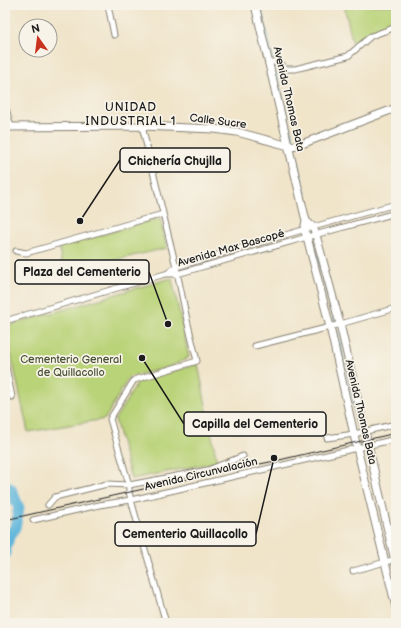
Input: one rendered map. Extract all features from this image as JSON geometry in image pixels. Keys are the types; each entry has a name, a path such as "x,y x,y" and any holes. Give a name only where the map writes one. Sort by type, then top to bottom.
{"main road":[{"name":"Avenida Thomas Bata","path":"255,5 306,221 304,230 330,327 396,607"},
{"name":"Calle Sucre","path":"8,127 142,126 214,129 237,132 289,146 298,145 396,108"},
{"name":"Avenida Thomas Bata","path":"306,221 313,227 316,235 340,324 396,561"}],"street":[{"path":"108,5 114,35"},
{"path":"269,63 278,61 285,69 295,69 348,56 371,36 396,27"},
{"path":"5,105 8,127"},
{"path":"142,126 197,361 134,380 110,419 166,623"},
{"name":"Avenida Max Bascopé","path":"165,274 176,267 396,204"},
{"name":"Avenida Max Bascopé","path":"165,274 177,274 396,213"},
{"path":"16,251 26,253 163,214"},
{"path":"5,321 165,274"},
{"path":"255,346 396,308"},
{"path":"5,362 12,397"},
{"path":"327,438 354,434 396,424"},
{"name":"Avenida Circunvalación","path":"33,520 99,505 131,500 396,439"},
{"name":"Avenida Circunvalación","path":"48,505 54,497 107,484 129,485 208,470 243,456"},
{"path":"353,571 385,562 396,561"}],"green space":[{"path":"344,5 396,5 396,22 371,31 353,45"},
{"path":"160,218 167,248 63,272 59,247"},
{"name":"Cementerio General de Quillacollo","path":"172,279 189,357 168,367 129,377 105,419 28,432 5,326"},
{"path":"198,364 217,462 131,479 115,419 138,382"}],"waterway":[{"path":"260,5 272,58"},
{"path":"274,66 293,140"},
{"path":"296,154 311,223"},
{"path":"314,243 335,321"},
{"path":"337,331 358,422"},
{"path":"5,485 11,489 19,508 15,527 7,543 5,555"}],"tram line":[{"path":"5,520 396,433"}],"place":[{"name":"Chichería Chujlla","path":"80,221"},
{"name":"Plaza del Cementerio","path":"168,324"},
{"name":"Capilla del Cementerio","path":"142,358"},
{"name":"Cementerio Quillacollo","path":"274,458"}],"district":[{"name":"UNIDAD INDUSTRIAL 1","path":"131,114"}]}
